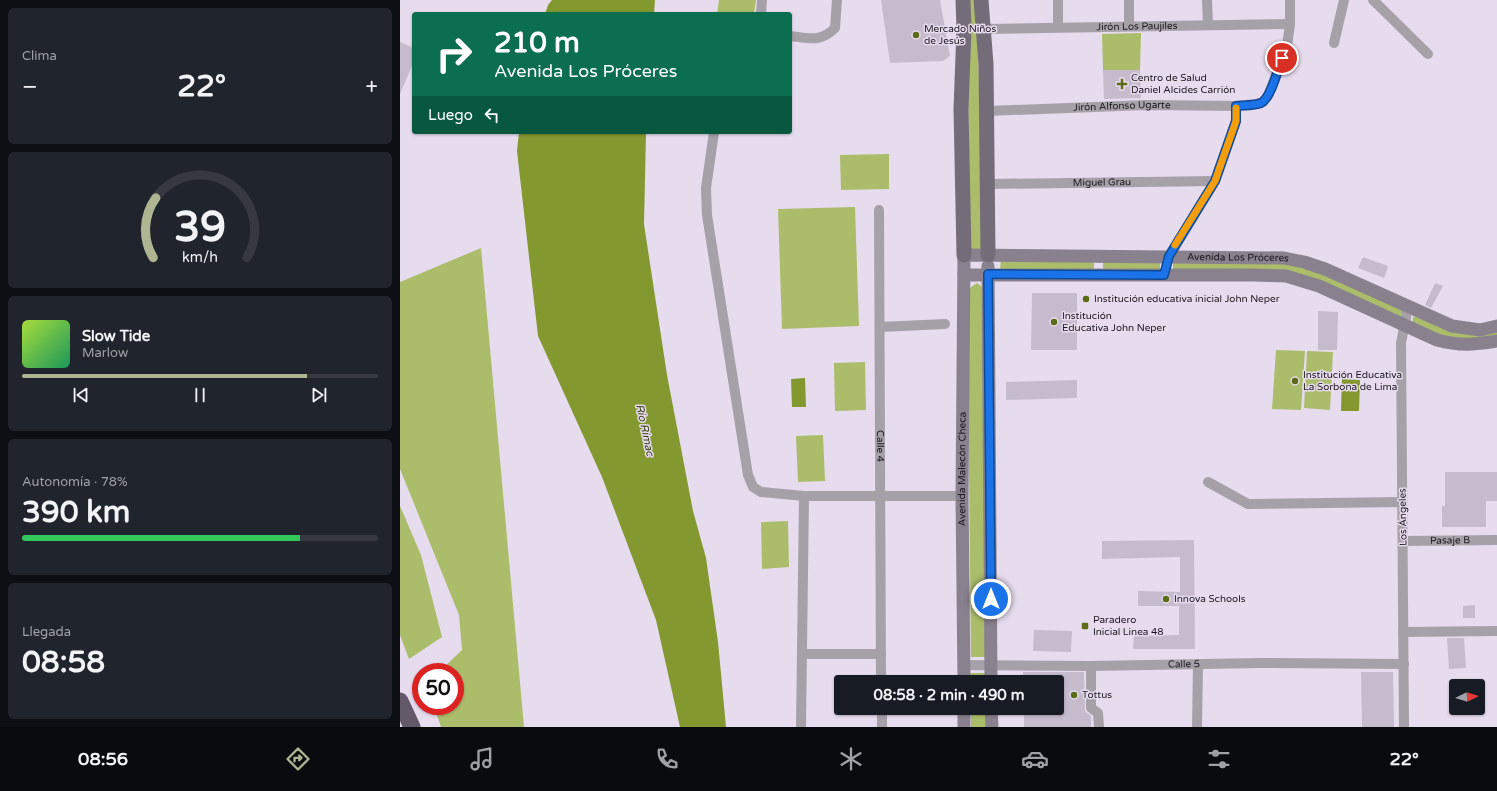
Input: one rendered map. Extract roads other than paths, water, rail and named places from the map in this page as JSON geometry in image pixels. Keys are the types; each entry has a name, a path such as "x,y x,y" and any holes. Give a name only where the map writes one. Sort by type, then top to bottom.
{"highway":[{"path":"400,701 412,727"}],"main road":[{"path":"962,0 964,29 961,109 964,255"},
{"path":"982,0 987,111 988,184 991,675"},
{"name":"Avenida Los Próceres","path":"964,255 1284,258 1304,262 1325,269 1452,326 1480,330 1497,326"},
{"name":"Avenida Malecón Checa","path":"964,255 962,496 964,675"},
{"path":"1098,274 1099,256"},
{"name":"Avenida Los Próceres","path":"964,275 1098,274 1286,276 1319,286 1437,340 1473,345 1497,341"},
{"path":"964,715 964,727"},
{"path":"991,715 992,727"}],"street":[{"path":"760,12 762,0"},
{"path":"792,36 815,39 827,35 835,28 837,0"},
{"path":"1058,0 1058,27"},
{"path":"1129,0 1129,26"},
{"path":"1207,0 1208,25"},
{"path":"1290,0 1290,24"},
{"path":"1334,43 1344,0"},
{"path":"1373,0 1428,54"},
{"name":"Jirón Los Paujiles","path":"984,29 1290,24"},
{"name":"Jirón Alfonso Ugarte","path":"987,111 1147,105 1236,106 1263,102 1268,96 1287,46 1290,24"},
{"path":"1164,275 1169,256 1215,181 1236,121 1236,106"},
{"path":"714,134 706,188 707,215 748,475 753,487 761,492 804,496 962,496"},
{"name":"Miguel Grau","path":"988,184 1215,181"},
{"name":"Calle 4","path":"879,210 881,675"},
{"name":"Los Ángeles","path":"1404,727 1401,342 1408,307"},
{"path":"880,327 945,324"},
{"path":"1208,482 1248,504 1402,502"},
{"path":"801,727 804,496"},
{"name":"Pasaje B","path":"1403,541 1497,540"},
{"path":"1403,632 1497,631"},
{"path":"802,654 881,654"},
{"name":"Calle 5","path":"964,665 1091,666 1260,663 1404,664"},
{"path":"1197,727 1198,664"},
{"path":"1091,666 1091,708 1098,713 1100,727"},
{"path":"882,715 882,727"}],"water":[{"path":"552,0 655,0 654,12 546,12 548,5"},
{"name":"Río Rímac","path":"519,134 646,134 644,224 667,375 693,511 706,558 718,642 726,727 680,727 656,620 602,477 538,336 517,151"},
{"path":"805,378 806,407 792,407 791,379"},
{"path":"1342,379 1360,380 1359,411 1341,411"}],"place":[{"name":"Mercado Niños de Jesús","path":"916,35"},
{"name":"Centro de Salud Daniel Alcides Carrión","path":"1122,84"},
{"name":"Institución educativa inicial John Neper","path":"1086,299"},
{"name":"Institución Educativa John Neper","path":"1054,322"},
{"name":"Institución Educativa La Sorbona de Lima","path":"1295,381"},
{"name":"Innova Schools","path":"1166,599"},
{"name":"Paradero Inicial Linea 48","path":"1085,626"},
{"name":"Tottus","path":"1074,695"}]}
